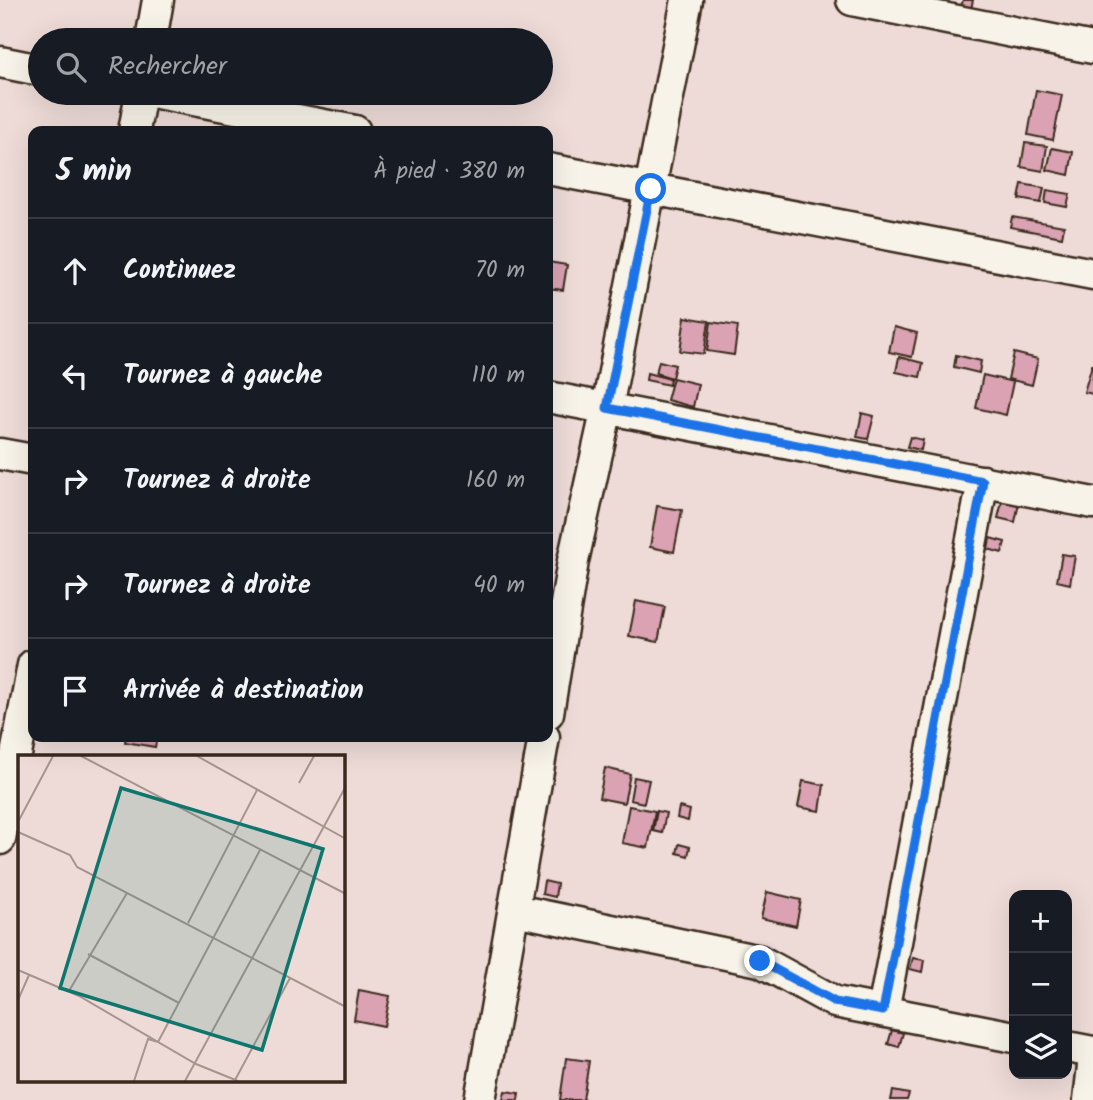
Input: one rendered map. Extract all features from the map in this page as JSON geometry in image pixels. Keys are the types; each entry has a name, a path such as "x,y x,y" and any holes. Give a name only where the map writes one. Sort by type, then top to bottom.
{"street":[{"path":"153,28 158,0"},
{"path":"553,654 561,559 607,408 687,0"},
{"path":"852,0 1093,48"},
{"path":"0,62 28,68"},
{"path":"135,126 139,105"},
{"path":"220,105 329,126"},
{"path":"553,170 1093,274"},
{"path":"553,398 1093,503"},
{"path":"0,454 28,459"},
{"path":"883,1011 983,481"},
{"path":"0,839 28,691"},
{"path":"480,1100 543,742"},
{"path":"514,910 760,961 835,1002 1009,1036"},
{"path":"1072,1048 1093,1052"},
{"path":"1090,1100 1093,1066"}],"building":[{"path":"963,0 973,0 971,9 961,7"},
{"path":"1036,90 1062,95 1053,140 1028,135"},
{"path":"1025,143 1047,146 1043,171 1021,167"},
{"path":"1052,148 1073,152 1069,175 1047,170"},
{"path":"1022,184 1044,188 1041,203 1019,199"},
{"path":"1047,190 1070,194 1067,207 1045,203"},
{"path":"1012,217 1064,226 1062,237 1010,227"},
{"path":"553,263 567,265 563,290 553,289"},
{"path":"685,317 709,321 704,354 680,351"},
{"path":"711,322 738,326 734,355 707,351"},
{"path":"894,327 917,333 912,357 889,352"},
{"path":"1014,353 1038,359 1032,385 1008,379"},
{"path":"956,355 981,361 979,373 954,367"},
{"path":"899,357 923,363 920,377 896,372"},
{"path":"659,361 675,365 672,378 656,373"},
{"path":"1093,365 1093,394 1084,392"},
{"path":"647,373 670,379 669,385 646,380"},
{"path":"983,375 1013,382 1006,415 976,408"},
{"path":"673,378 698,384 693,407 667,400"},
{"path":"862,413 874,416 868,439 857,437"},
{"path":"910,437 923,440 921,450 907,447"},
{"path":"1003,498 1019,503 1015,522 998,518"},
{"path":"657,506 682,510 674,552 650,547"},
{"path":"990,538 1005,542 1002,553 988,549"},
{"path":"1062,554 1075,556 1070,584 1057,581"},
{"path":"636,601 665,607 658,642 629,636"},
{"path":"125,742 156,742 155,747"},
{"path":"605,768 630,774 624,803 599,798"},
{"path":"634,777 649,780 644,803 630,800"},
{"path":"803,781 824,785 820,811 798,807"},
{"path":"629,806 655,811 648,848 622,843"},
{"path":"679,807 690,810 688,821 677,818"},
{"path":"657,811 666,813 662,833 653,831"},
{"path":"679,844 690,847 688,856 677,853"},
{"path":"544,881 557,884 555,897 542,894"},
{"path":"767,892 801,900 796,926 761,918"},
{"path":"913,958 924,960 922,972 910,969"},
{"path":"359,990 390,996 384,1026 354,1020"},
{"path":"892,1030 903,1033 899,1047 888,1044"},
{"path":"566,1058 589,1061 583,1100 560,1100"},
{"path":"505,1091 519,1093 518,1100 503,1100"},
{"path":"893,1091 909,1094 907,1100 891,1100"}],"route":[{"path":"651,189 607,408 983,481 883,1011 835,1002 760,961"}]}
